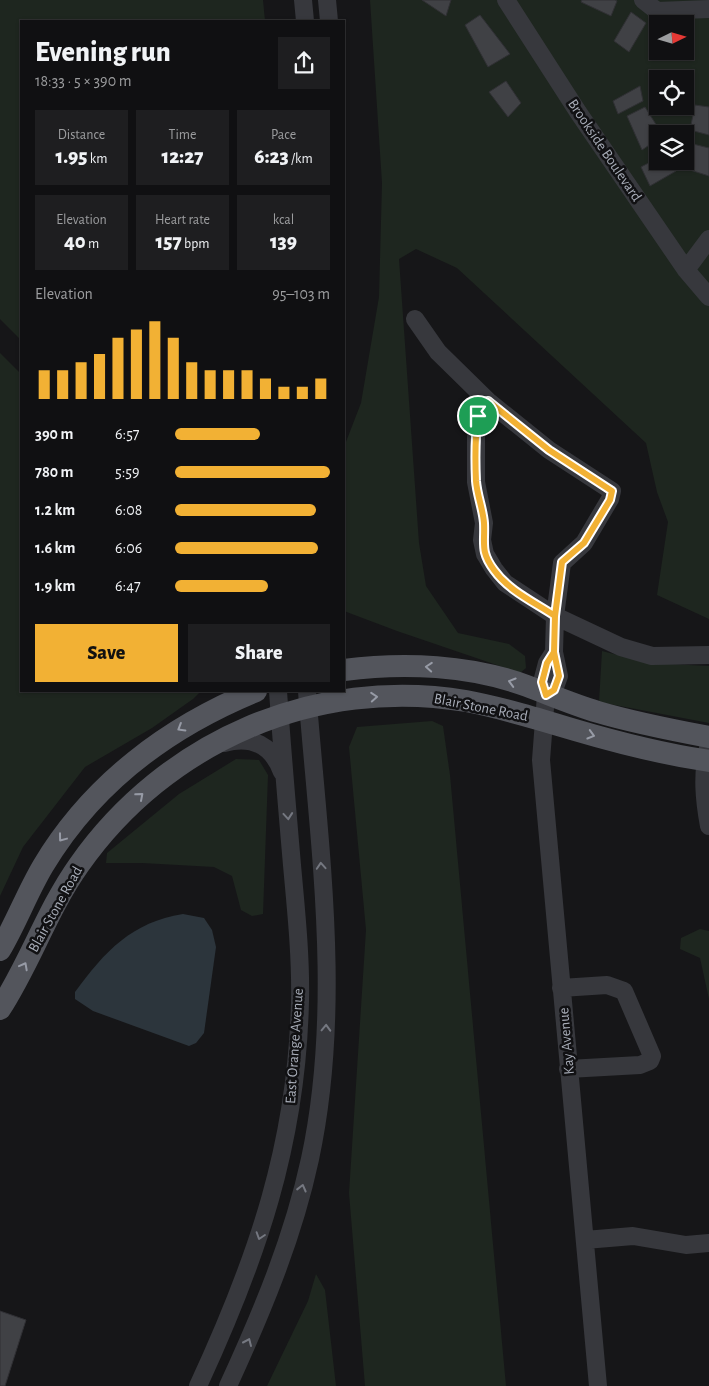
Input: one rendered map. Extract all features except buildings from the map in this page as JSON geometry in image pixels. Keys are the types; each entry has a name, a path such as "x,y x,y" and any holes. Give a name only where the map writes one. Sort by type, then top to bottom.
{"main road":[{"name":"Blair Stone Road","path":"345,670 381,666 418,666 463,670 507,680 546,695 624,719 709,738"},
{"name":"Blair Stone Road","path":"0,950 43,866 56,846 84,810 114,778 148,750 206,714 254,692"},
{"name":"Blair Stone Road","path":"0,1009 18,979 66,884 96,842 121,814 171,771 207,748 243,729 279,715 308,699 422,696 481,704 618,742 708,754"}],"street":[{"path":"303,0 305,20"},
{"path":"327,0 329,20"},
{"name":"Brookside Boulevard","path":"506,0 578,112 686,270 709,296"},
{"path":"643,0 657,11 709,9"},
{"path":"686,270 709,239"},
{"path":"416,320 438,352 488,401 549,450 612,491 610,500 584,543 562,562 555,616"},
{"path":"488,401 478,416 476,482 484,523 482,540 485,554 494,569 506,583 555,616 621,647 652,656 709,655"},
{"name":"Kay Avenue","path":"555,616 554,652 547,663 542,682 546,695 541,760 598,1386"},
{"path":"345,662 381,666"},
{"path":"206,714 227,692"},
{"name":"East Orange Avenue","path":"198,1386 238,1297 254,1254 277,1178 287,1126 298,1038 300,1000 299,955 278,692"},
{"name":"East Orange Avenue","path":"228,1386 259,1318 289,1235 310,1158 320,1090 325,1045 327,958 308,699"},
{"path":"207,748 229,742 254,741 272,753 284,780"},
{"path":"708,754 704,799 709,826"},
{"path":"561,988 607,984 624,991 652,1056 650,1061 640,1065 568,1069"},
{"path":"585,1240 633,1236 686,1246 709,1243"}],"shaded area":[{"path":"0,0 263,0 265,20 20,20 20,339 0,319"},
{"path":"370,0 709,0 709,619 657,595 668,522 657,492 646,443 457,268 416,249 399,259 419,543 426,586 458,633 509,644 525,656 526,668 520,673 345,611 345,444 361,403 379,297 382,183"},
{"path":"0,353 20,373 20,692 200,692 152,728 85,767 23,847 0,896"},
{"path":"602,651 649,663 709,666 709,723 599,702"},
{"path":"432,721 443,726 450,775 506,1386 365,1386 349,1193 366,930 349,747 357,727"},
{"path":"236,759 259,760 268,775 263,914 252,916 241,910 232,876 214,867 106,863 107,853 179,794"},
{"path":"183,914 204,918 212,930 216,947 204,1033 196,1043 189,1046 93,1011 75,999 75,992 86,977 109,951 121,941 134,931 149,924"},
{"path":"700,929 709,931 709,999 700,958 680,949 681,938"},
{"path":"316,1274 325,1290 336,1386 267,1386 308,1301"}],"route":[{"path":"478,416 476,482 484,523 482,540 485,554 494,569 506,583 555,616 554,652 547,663 542,682 546,695 554,690 559,676 554,652 555,616 562,562 584,543 610,500 612,491 549,450 488,401 478,416"}]}
